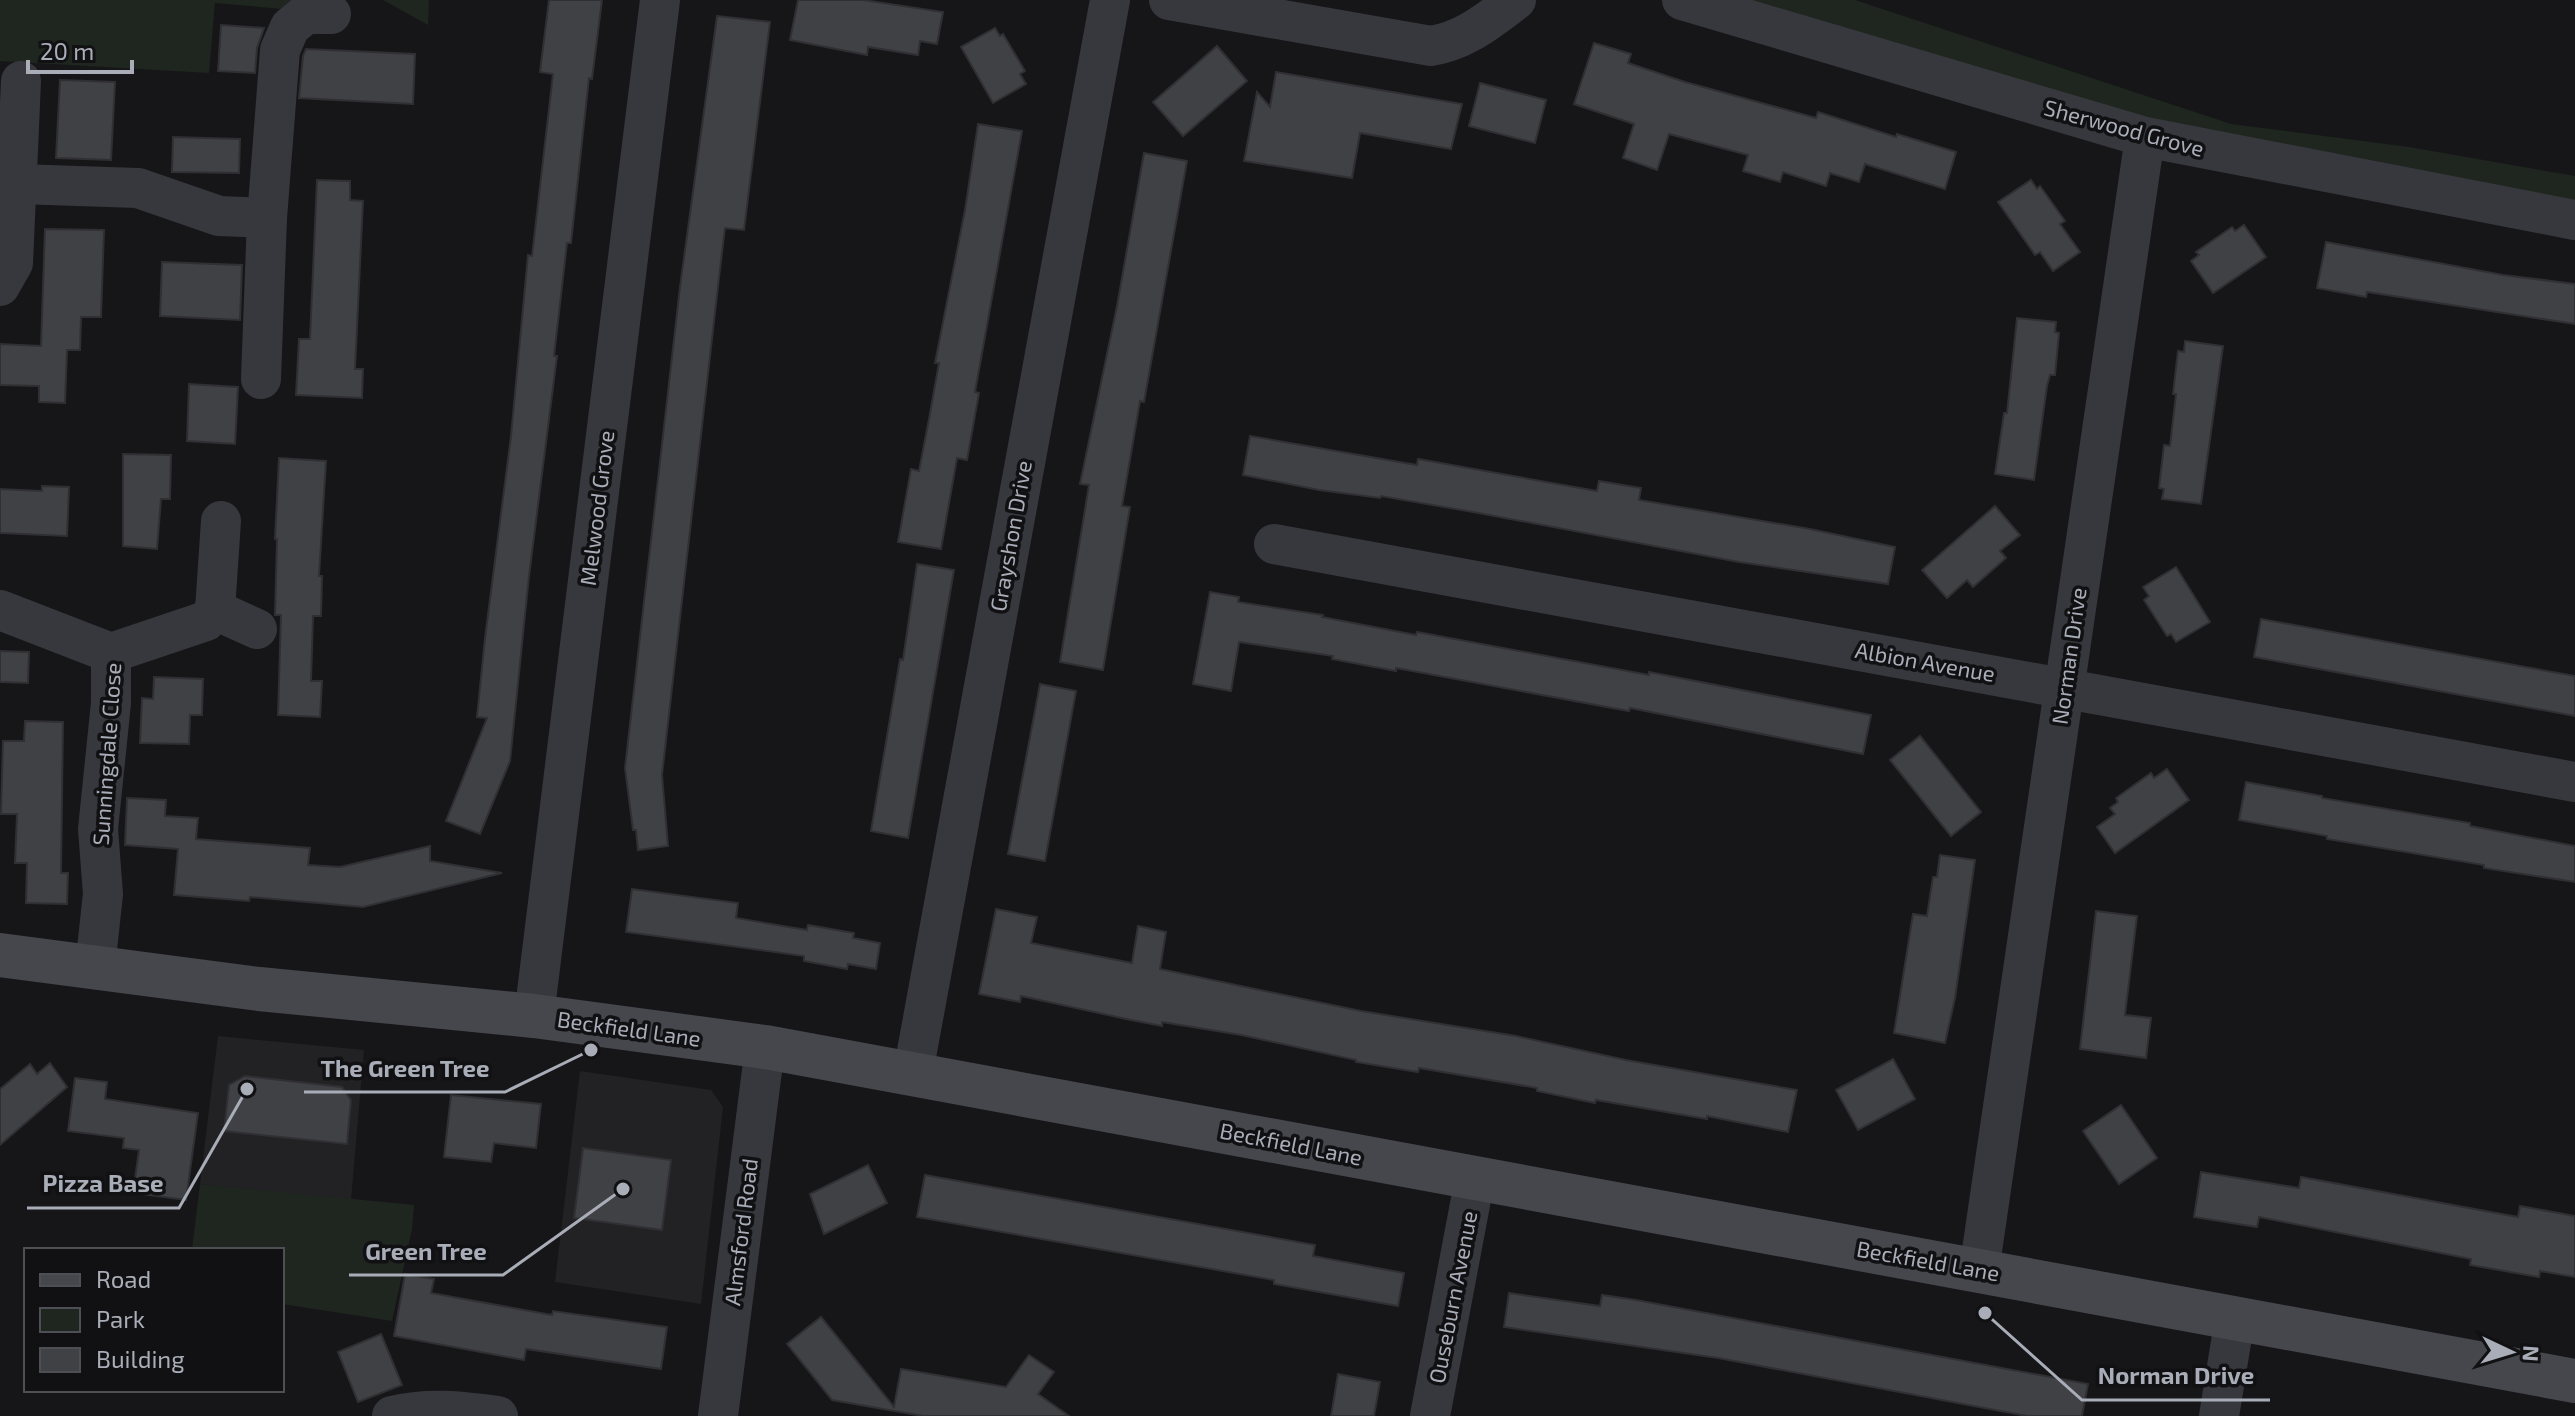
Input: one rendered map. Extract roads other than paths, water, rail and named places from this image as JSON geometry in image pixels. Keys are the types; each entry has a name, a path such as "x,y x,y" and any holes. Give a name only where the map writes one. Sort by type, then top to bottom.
{"street":[{"name":"Melwood Grove","path":"534,1016 660,0"},
{"name":"Grayshon Drive","path":"913,1073 1110,0"},
{"path":"1169,0 1431,46 1451,43 1467,36 1516,0"},
{"name":"Sherwood Grove","path":"1682,0 2145,137 2575,220"},
{"path":"261,379 267,218 280,50 290,27 306,14 331,14"},
{"path":"0,286 13,263 21,81"},
{"name":"Norman Drive","path":"1979,1271 2145,137"},
{"path":"18,184 138,188 219,216 267,218"},
{"path":"221,521 215,610 257,629"},
{"name":"Albion Avenue","path":"1274,544 2575,782"},
{"path":"0,610 111,653"},
{"name":"Sunningdale Close","path":"95,967 103,894 98,829 111,703 111,653 206,621 215,610"},
{"name":"Beckfield Lane","path":"0,955 259,989 534,1016 765,1047 2575,1381"},
{"name":"Almsford Road","path":"718,1416 765,1047"},
{"name":"Ouseburn Avenue","path":"1430,1416 1475,1178"},
{"path":"2219,1416 2235,1318"},
{"path":"392,1416 446,1409 498,1416"}],"place":[{"name":"The Green Tree","path":"591,1050"},
{"name":"Pizza Base","path":"247,1089"},
{"name":"Green Tree","path":"623,1189"},
{"name":"Norman Drive","path":"1985,1313"}]}
